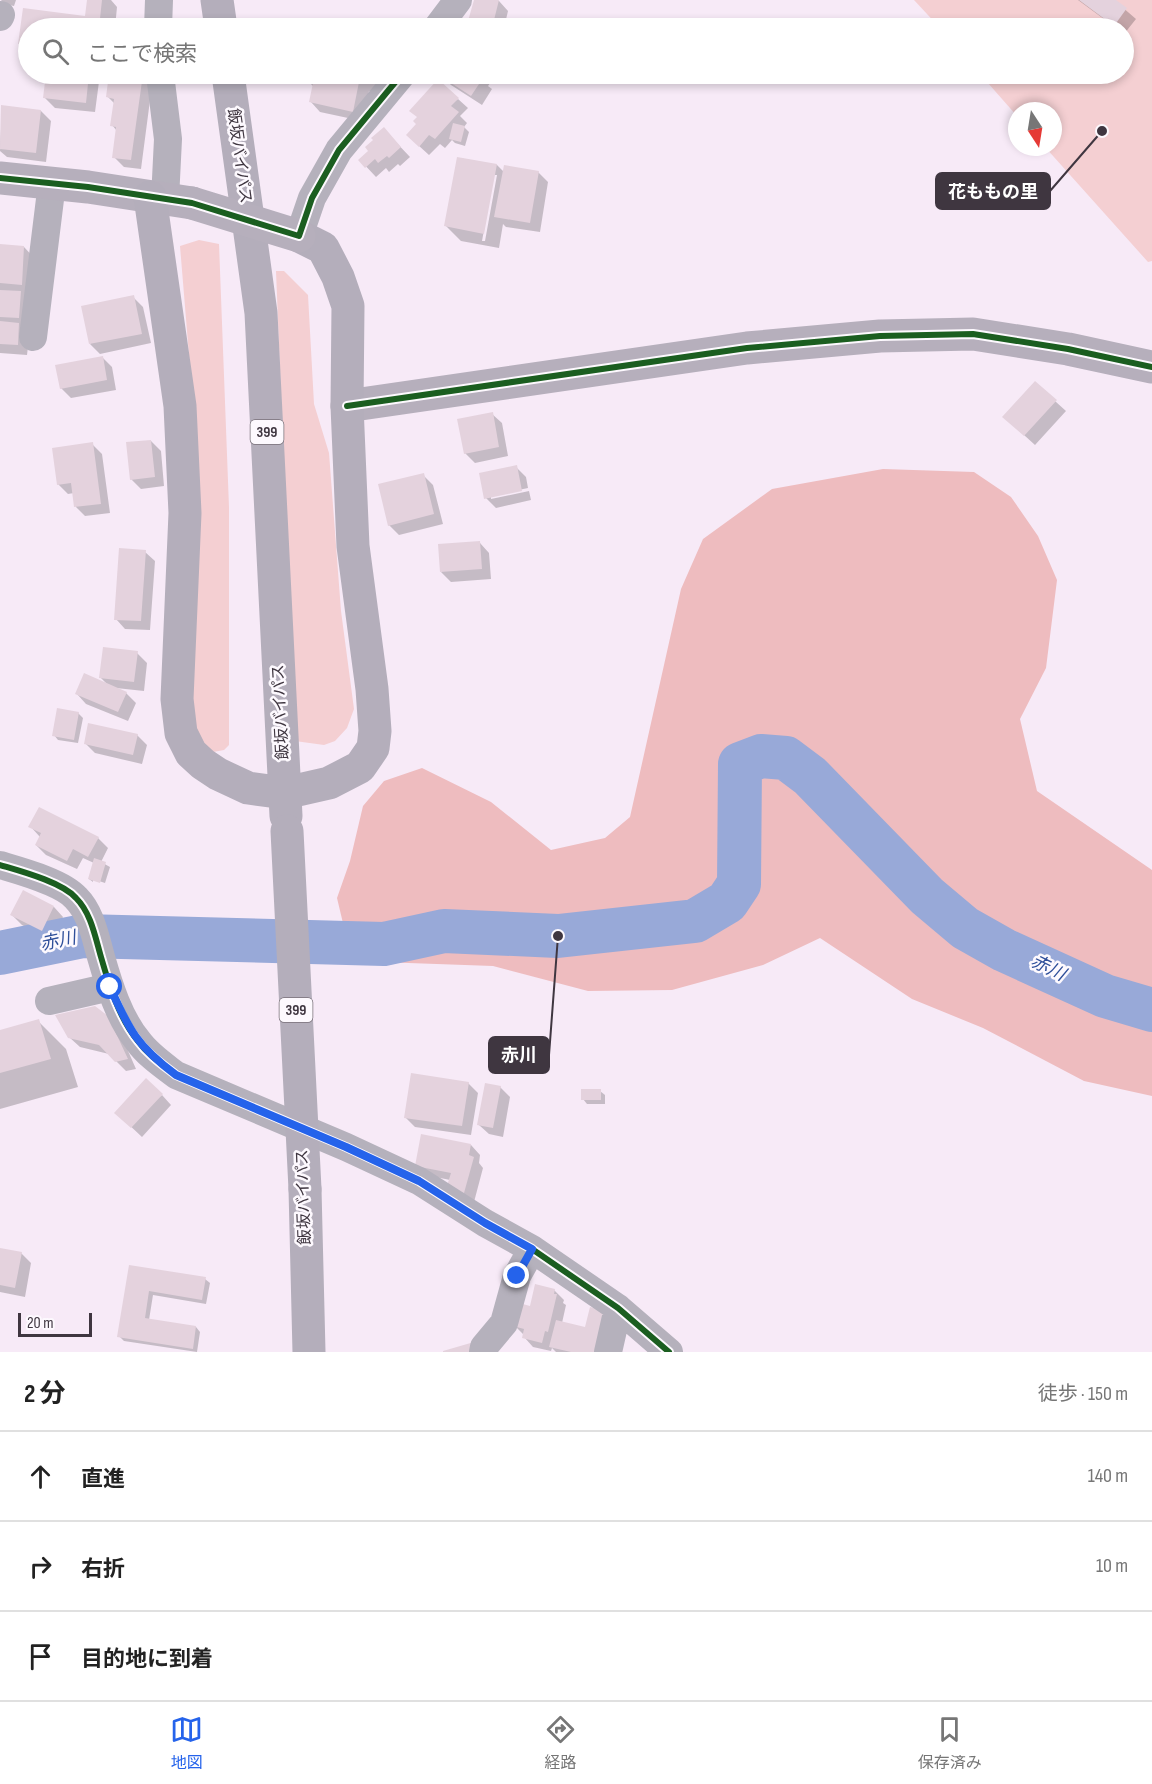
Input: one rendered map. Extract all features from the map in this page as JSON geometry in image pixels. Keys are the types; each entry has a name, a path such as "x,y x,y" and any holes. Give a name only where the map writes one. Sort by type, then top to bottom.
{"highway":[{"path":"217,0 220,18"},
{"name":"飯坂バイパス","path":"229,84 261,313 305,1189 309,1352"},
{"path":"169,200 185,513 177,699 182,733 191,753 218,774 248,788 285,793 307,790 345,776 360,767 373,748 375,731 372,689 353,546 347,406 348,306 338,277 323,248 299,236"}],"street":[{"path":"158,18 159,0"},
{"path":"444,18 458,0"},
{"path":"161,84 168,139 169,200"},
{"path":"0,178 169,200 299,236 312,198 339,150 394,84"},
{"path":"33,337 52,183"},
{"path":"347,406 747,348 880,336 973,334 1068,349 1152,368"},
{"path":"0,865 47,881 75,896 88,912 110,987 126,1023 138,1041 156,1060 176,1075 346,1147 419,1181 485,1223 532,1249 618,1308 669,1352"},
{"path":"49,1001 110,987"},
{"path":"483,1352 484,1347 504,1323 517,1276 532,1249"},
{"path":"608,1352 618,1308"}],"shaded area":[{"path":"914,0 1152,0 1152,261 1148,262 1053,156 1062,156 1062,102 1008,102 1008,106 989,84 1134,84 1134,18 931,18"},
{"path":"199,240 219,244 229,507 229,745 224,750 213,752 193,734 188,705 199,476 180,246"},
{"path":"276,271 284,271 308,295 314,404 329,453 341,611 354,709 347,728 335,741 324,745 295,741"},
{"path":"883,469 974,472 1011,497 1038,536 1057,580 1046,668 1020,719 1037,791 1152,870 1152,1096 1084,1081 983,1028 912,999 820,938 763,965 672,990 588,991 493,966 352,961 337,898 350,861 363,806 384,781 422,768 491,802 551,850 605,838 630,817 681,589 703,539 772,489"}],"building":[{"path":"87,0 102,0 100,18 22,18 23,8 85,16"},
{"path":"474,0 499,0 494,18 469,18"},
{"path":"1079,0 1116,0 1127,8 1120,18 1103,18"},
{"path":"45,84 88,84 86,103 43,98"},
{"path":"108,84 142,84 131,160 112,158 116,127 110,126 114,99 106,97"},
{"path":"313,84 359,84 353,112 309,102"},
{"path":"433,84 444,84 459,98 451,106 459,112 435,139 429,135 419,147 406,135 416,124 413,121 417,117 409,111"},
{"path":"453,84 479,84 471,96"},
{"path":"1,105 41,110 36,153 0,149"},
{"path":"453,123 465,126 461,142 449,139"},
{"path":"384,127 401,147 389,158 387,156 378,163 375,159 365,168 358,160 368,151 365,147 373,140 371,138"},
{"path":"457,157 497,164 484,234 444,226"},
{"path":"504,165 539,171 530,223 494,217"},
{"path":"0,244 24,246 22,285 0,283"},
{"path":"0,290 21,291 19,318 0,317"},
{"path":"134,295 142,334 89,344 81,306"},
{"path":"0,321 19,323 18,345 0,344"},
{"path":"103,356 107,380 60,389 55,365"},
{"path":"1035,381 1057,400 1024,436 1002,417"},
{"path":"493,412 499,447 464,454 457,419"},
{"path":"151,440 155,477 130,480 126,442"},
{"path":"93,442 101,504 74,507 71,483 57,485 52,448"},
{"path":"517,465 522,491 484,499 479,473"},
{"path":"424,473 434,514 388,526 378,484"},
{"path":"480,541 482,569 440,572 438,544"},
{"path":"119,548 146,550 141,621 114,620"},
{"path":"103,647 138,651 134,682 99,678"},
{"path":"84,673 127,692 118,712 75,694"},
{"path":"57,708 79,712 74,740 52,736"},
{"path":"88,723 138,734 133,755 84,744"},
{"path":"39,807 99,837 88,857 73,849 67,861 35,845 41,833 28,827"},
{"path":"94,858 106,862 100,883 88,879"},
{"path":"23,890 54,906 42,931 10,915"},
{"path":"95,1006 108,1016 128,1059 115,1062 99,1045 68,1038 55,1015"},
{"path":"39,1019 51,1059 0,1073 0,1030"},
{"path":"411,1073 469,1082 462,1126 404,1118"},
{"path":"146,1078 163,1094 131,1128 114,1113"},
{"path":"485,1083 501,1086 493,1128 477,1125"},
{"path":"581,1089 601,1089 601,1100 581,1100"},
{"path":"421,1134 471,1144 469,1155 474,1157 464,1193 446,1189 451,1173 415,1166"},
{"path":"0,1248 22,1252 15,1288 0,1285"},
{"path":"129,1265 206,1277 202,1300 149,1291 145,1318 196,1326 193,1349 117,1337"},
{"path":"535,1284 555,1289 554,1294 557,1294 548,1332 545,1331 542,1343 522,1338 524,1329 513,1326 519,1303 530,1306"},
{"path":"590,1307 607,1311 598,1352 571,1352 549,1347 556,1320 585,1327"},
{"path":"474,1342 472,1352 443,1352 443,1351"}],"waterway":[{"name":"赤川","path":"0,953 83,936 384,944 444,931 558,936 695,921 727,902 739,884 740,764 761,756 786,758 810,776 927,896 965,928 1004,950 1105,996 1152,1010"}],"cycle path":[{"path":"0,178 88,187 192,203 299,236 312,198 339,150 394,84"},
{"path":"347,406 747,348 880,336 973,334 1068,349 1152,367"},
{"path":"0,865 51,882 70,892 76,898 92,925 111,990 125,1022 146,1051 176,1075 346,1147 419,1181 485,1223 532,1249 618,1308 669,1352"}],"place":[{"name":"花ももの里","path":"1102,131"},
{"name":"赤川","path":"558,936"}],"route":[{"path":"110,987 126,1023 138,1041 156,1060 176,1075 346,1147 419,1181 485,1223 532,1249 517,1276"}]}
